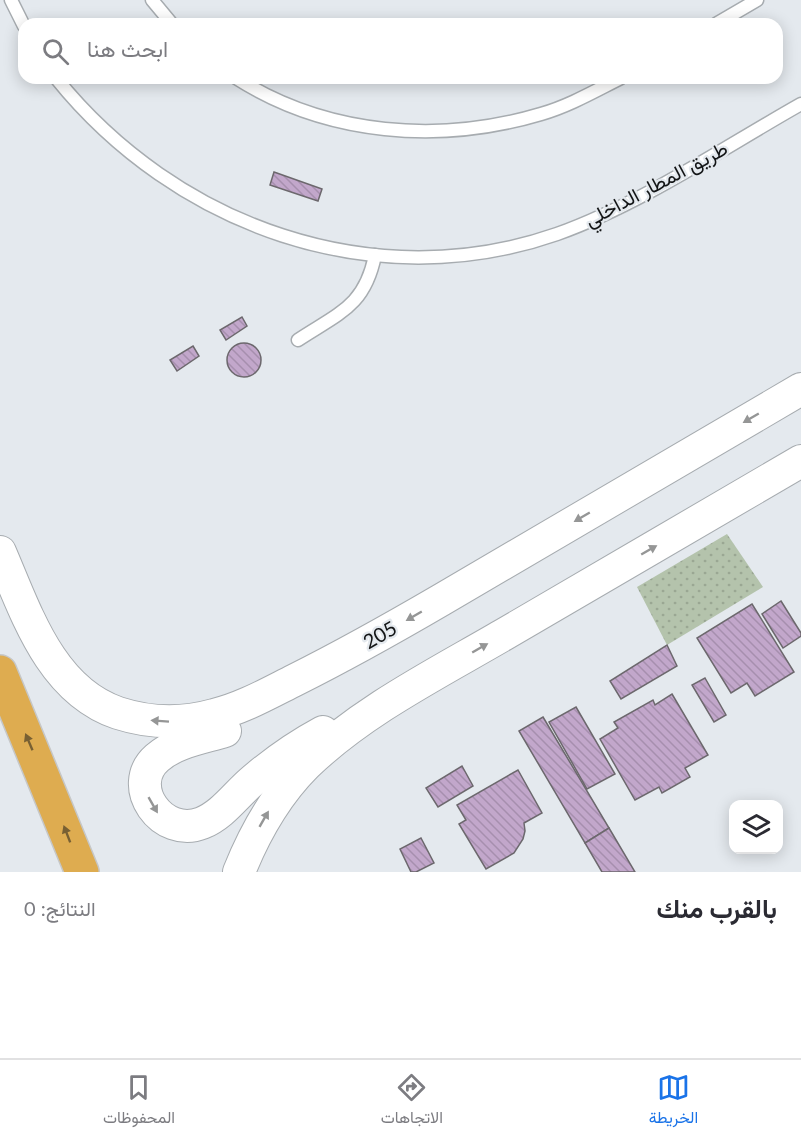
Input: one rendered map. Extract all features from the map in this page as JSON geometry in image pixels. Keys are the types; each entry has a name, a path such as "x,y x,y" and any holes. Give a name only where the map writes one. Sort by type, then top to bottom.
{"highway":[{"path":"0,672 82,872"}],"street":[{"name":"205","path":"0,552 41,642 67,680 80,693 116,712 160,722 185,721 216,715 274,691 363,645 801,389"},
{"path":"239,872 261,825 285,788 326,747 393,699 801,461"},
{"path":"363,645 260,716 234,728 169,749 155,759 148,771 145,786 149,801 157,813 169,823 184,827 202,823 217,814 257,777 304,742 346,718 393,699"}],"lane":[{"path":"11,0 20,18"},
{"path":"152,0 167,18"},
{"path":"726,18 757,0"},
{"name":"طريق المطار الداخلي","path":"61,84 103,130 156,174 216,209 280,235 330,249 375,255 431,257 514,246 594,219 632,201 801,104"},
{"path":"247,84 297,110 349,125 399,130 449,131 495,126 543,113 610,84"},
{"path":"298,340 350,306 360,296 372,273 375,255"}],"green space":[{"path":"727,534 763,587 667,645 637,587"}],"building":[{"path":"274,172 322,189 318,201 270,185"},
{"path":"242,317 247,326 226,340 220,330"},
{"path":"244,343 256,348 261,360 256,372 244,377 232,372 227,360 232,348"},
{"path":"193,346 199,356 177,371 170,360"},
{"path":"781,601 801,633 801,636 783,648 762,614"},
{"path":"752,604 794,672 755,696 747,683 731,693 697,638"},
{"path":"667,645 677,666 621,699 610,681"},
{"path":"705,678 726,715 714,722 692,685"},
{"path":"672,694 708,755 685,768 690,777 662,793 659,787 635,800 600,739 618,728 614,722 653,700 655,705"},
{"path":"576,707 615,774 587,789 549,722"},
{"path":"543,717 609,828 585,843 519,731"},
{"path":"462,766 473,786 438,807 426,788"},
{"path":"518,770 542,813 524,823 523,839 514,853 486,869 459,824 466,820 457,805"},
{"path":"609,828 635,872 602,872 585,843"},
{"path":"421,838 434,863 416,872 411,872 400,849"}]}
